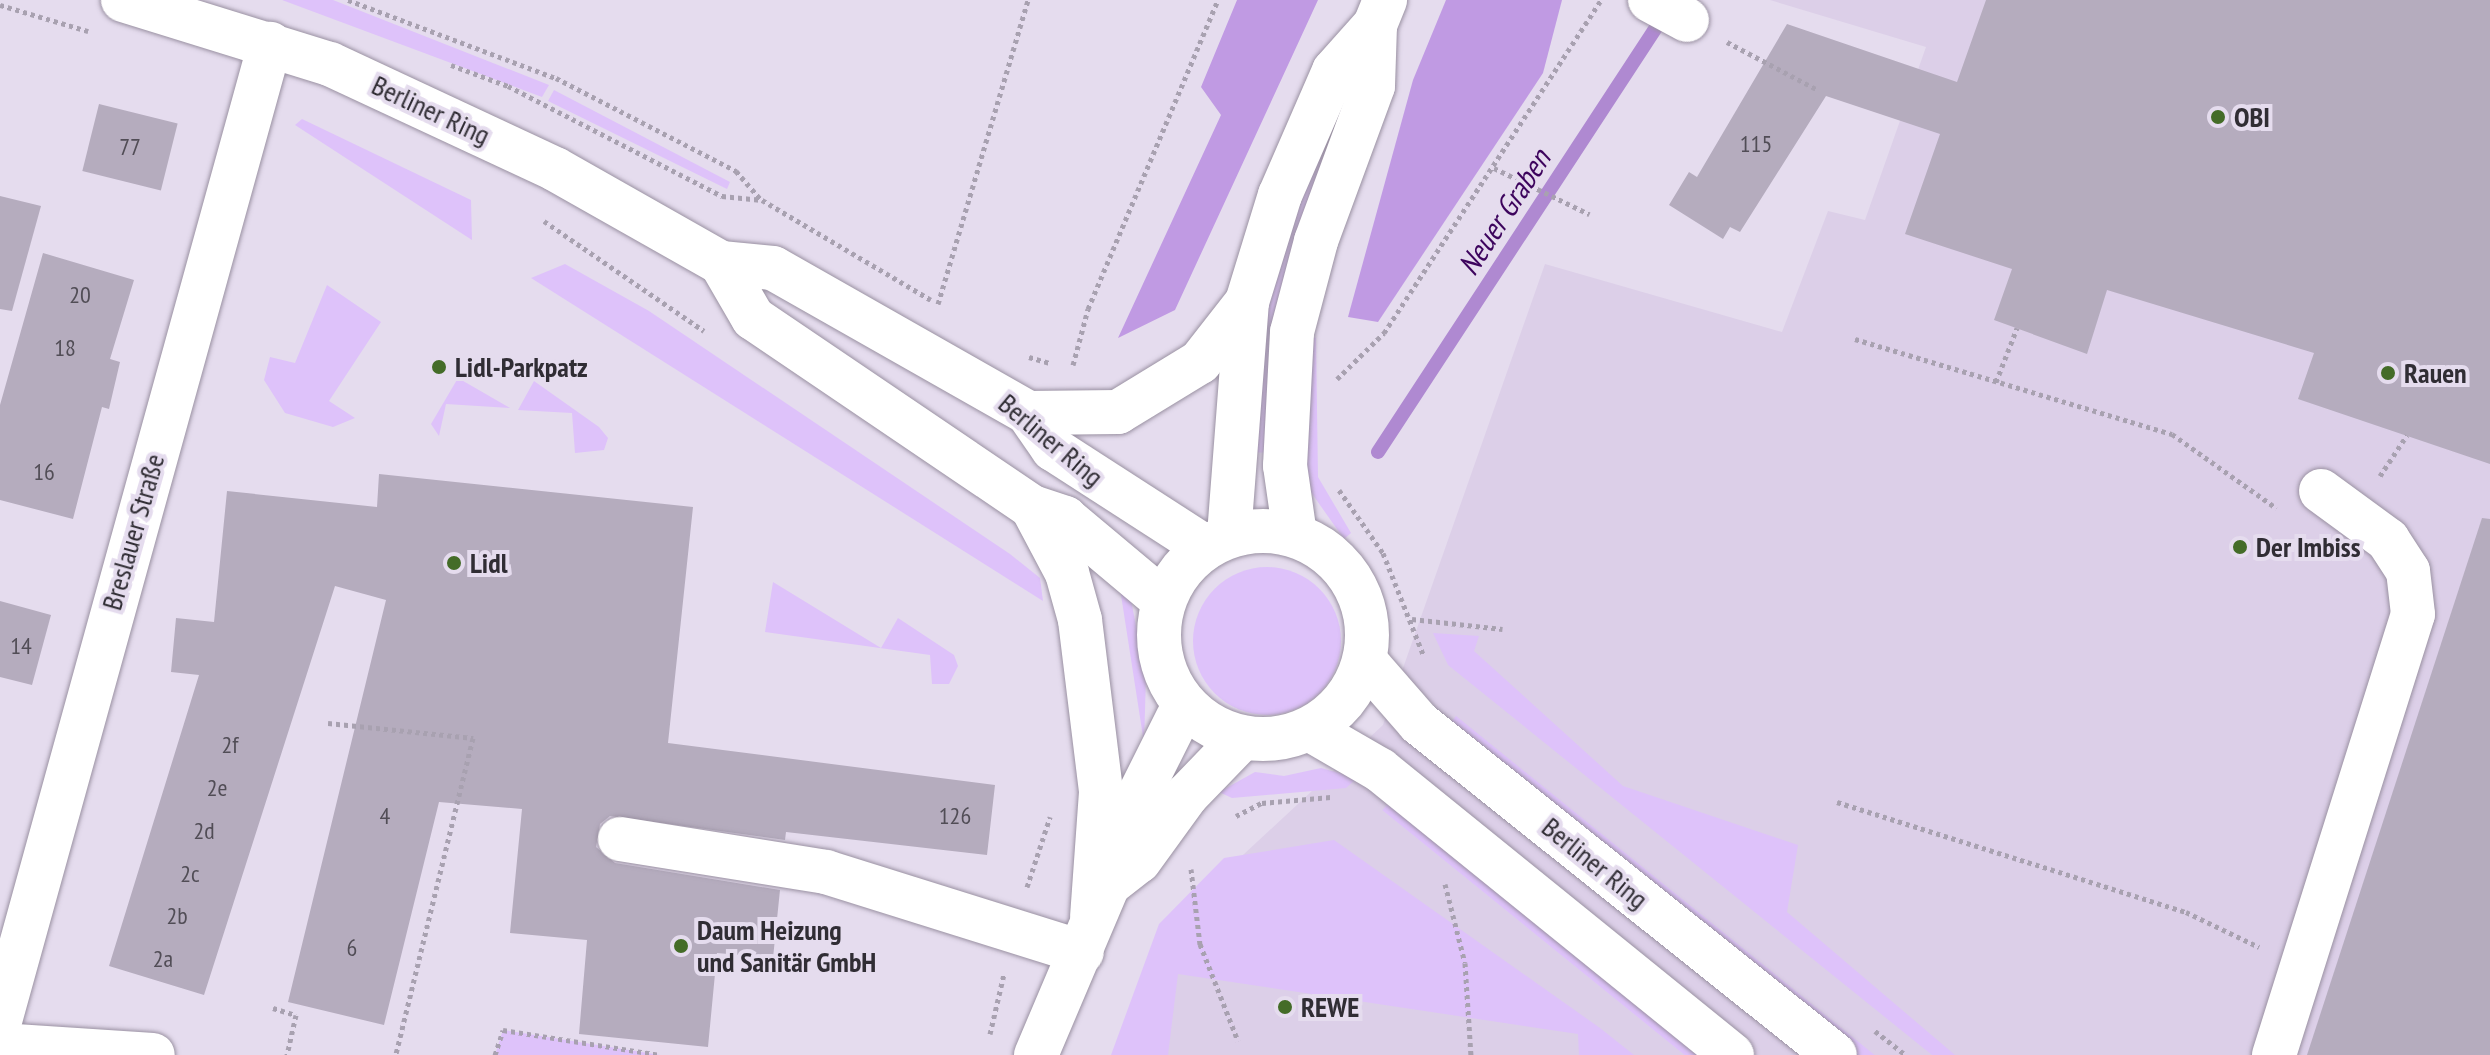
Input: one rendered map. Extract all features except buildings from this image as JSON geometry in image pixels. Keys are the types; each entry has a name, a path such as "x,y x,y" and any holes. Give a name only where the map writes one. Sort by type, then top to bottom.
{"street":[{"name":"Berliner Ring","path":"123,0 270,44 431,107 721,263 773,268 1028,413 1053,449 1217,541"},
{"path":"1217,541 1295,535 1330,553 1356,584 1368,621 1365,661 1346,701 1311,730 1277,740 1241,739 1184,705 1165,674 1158,637 1164,601 1217,541 1247,302 1280,195 1334,71 1380,12"},
{"path":"1295,535 1285,466 1292,332 1316,241 1373,86 1380,12"},
{"name":"Breslauer Straße","path":"0,1021 270,44"},
{"name":"Berliner Ring","path":"721,263 753,318 1032,507 1065,518 1114,553 1164,601"},
{"path":"1028,413 1118,412 1200,362 1247,302"},
{"path":"2274,1050 2413,614 2408,571 2388,540 2321,491"},
{"path":"1032,507 1067,573 1080,620 1101,792 1094,918"},
{"name":"Berliner Ring","path":"1365,661 1419,723 1835,1055"},
{"path":"1036,1055 1094,918 1113,847 1184,705"},
{"path":"1311,730 1380,770 1732,1055"},
{"path":"1094,918 1187,795 1241,739"},
{"path":"620,839 1094,918"},
{"path":"0,1045 153,1055"}],"path":[{"path":"348,0 556,78 681,142 736,171 762,200 951,312"},
{"path":"938,304 1028,0"},
{"path":"1073,365 1088,309 1218,0"},
{"path":"1324,392 1384,333 1601,0"},
{"path":"1686,20 1816,89"},
{"path":"1494,168 1589,214"},
{"path":"1996,382 2017,328"},
{"path":"1855,339 2172,434 2283,513"},
{"path":"1023,354 1073,365 1085,364"},
{"path":"1333,474 1383,553 1412,619 1426,664"},
{"path":"1412,619 1502,629"},
{"path":"328,723 473,738 396,1055"},
{"path":"1224,821 1262,803 1341,800"},
{"path":"1837,802 2186,912 2302,968"},
{"path":"1182,866 1191,856 1200,944 1238,1041"},
{"path":"1442,875 1465,963 1471,1055"},
{"path":"273,1008 296,1015 287,1055"},
{"path":"495,1055 503,1030 660,1055"}],"shaded area":[{"path":"282,0 333,0 549,85 542,97"},
{"path":"1237,0 1318,0 1175,310 1118,338 1221,115 1201,87"},
{"path":"1446,0 1562,0 1543,73 1378,322 1348,317 1413,80"},
{"path":"1770,0 2490,0 2490,1055 1112,1055 1174,919 1383,725 1545,264 1782,332 1828,211 1865,220 1926,47"},
{"path":"1349,87 1271,452 1253,453 1264,319 1303,195"},
{"path":"554,90 730,182 727,189 548,101"},
{"path":"302,119 471,200 472,240 295,125"},
{"path":"565,264 649,311 1010,554 1040,578 1043,601 531,278"},
{"path":"327,285 381,322 329,401 355,418 333,427 285,413 264,380 270,357 295,363"},
{"path":"1308,335 1316,338 1318,477 1351,533 1344,539 1308,488 1302,397"},
{"path":"458,378 510,408 446,404 439,436 431,424"},
{"path":"534,381 599,427 608,438 604,450 575,453 572,413 518,410"},
{"path":"1267,567 1295,572 1320,588 1336,613 1341,641 1336,669 1320,694 1295,710 1267,715 1239,710 1214,694 1198,669 1193,641 1198,613 1214,588 1239,572"},
{"path":"773,582 881,648 898,618 954,655 958,666 949,684 932,684 930,655 765,632"},
{"path":"1119,582 1131,600 1146,677 1144,743"},
{"path":"1433,633 1479,636 1474,651 1623,786 1798,845 1787,912 1955,1055 1932,1055 1448,665"},
{"path":"1456,716 1875,1055 1851,1055 1447,728"},
{"path":"1321,768 1357,778 1346,788 1232,798 1219,792 1255,772 1284,776"},
{"path":"1390,801 1704,1055 1685,1055 1382,810"},
{"path":"1334,840 1634,1055 1579,1055 1578,1034 1178,974 1168,1055 1111,1055 1159,924 1224,858"},
{"path":"503,1030 660,1055 495,1055"}],"waterway":[{"name":"Neuer Graben","path":"1378,452 1665,14"}],"place":[{"name":"OBI","path":"2218,117"},
{"name":"Lidl-Parkpatz","path":"439,367"},
{"name":"Rauen","path":"2388,373"},
{"name":"Der Imbiss","path":"2240,547"},
{"name":"Lidl","path":"454,563"},
{"name":"Daum Heizung und Sanitär GmbH","path":"681,946"},
{"name":"REWE","path":"1285,1007"}]}
